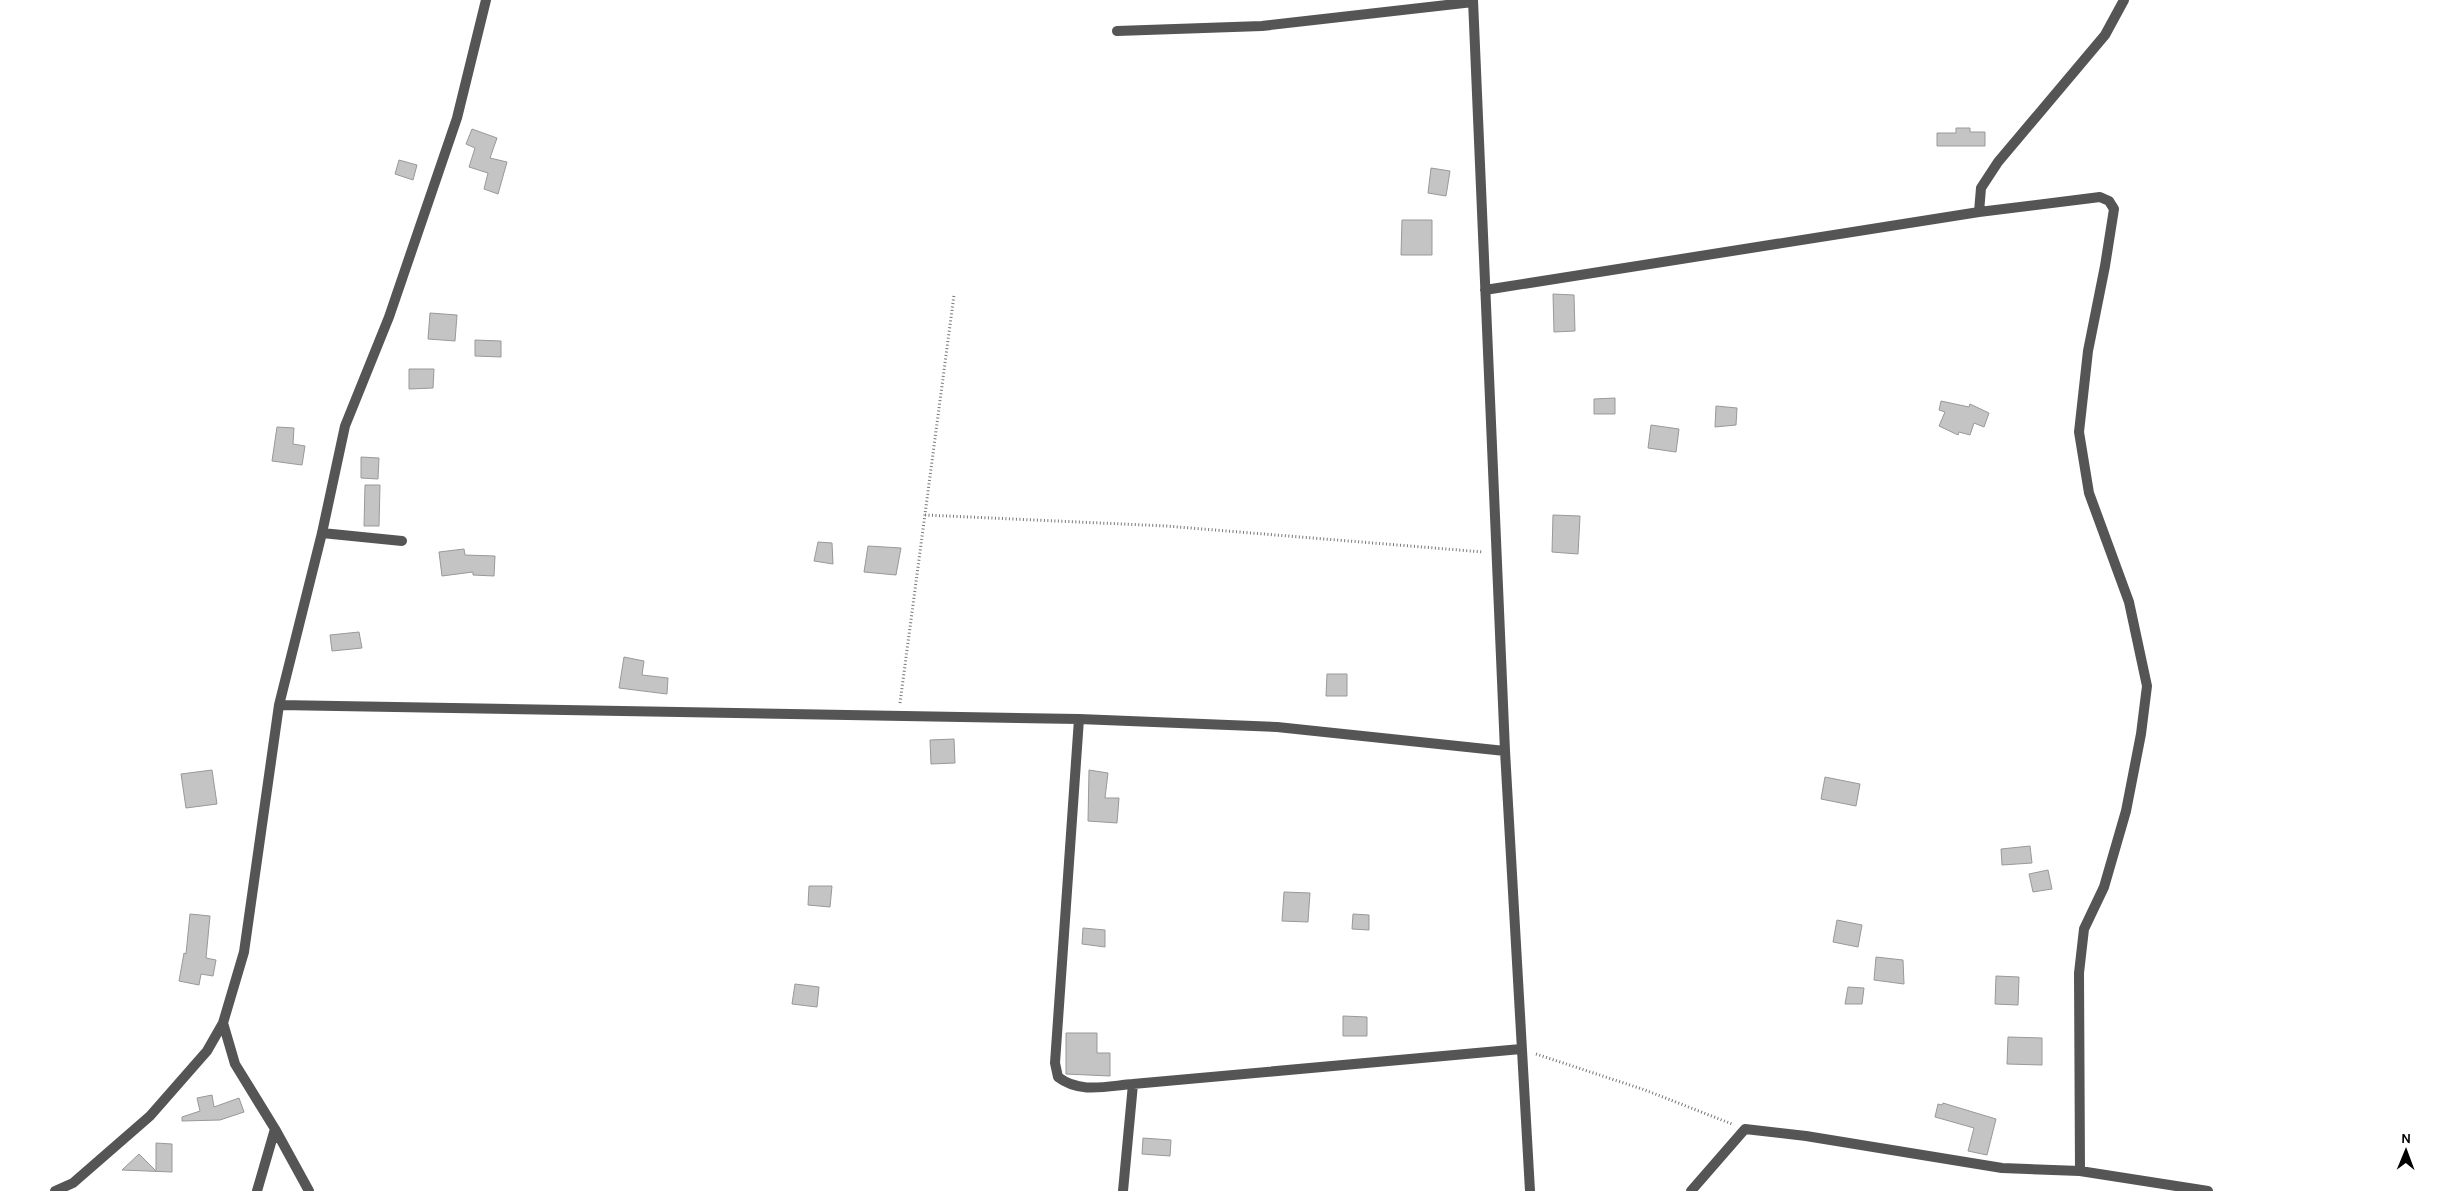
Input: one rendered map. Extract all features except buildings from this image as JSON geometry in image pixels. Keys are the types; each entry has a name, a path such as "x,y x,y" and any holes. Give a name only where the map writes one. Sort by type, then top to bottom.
{"street":[{"path":"55,1191 73,1182 150,1116 207,1051 223,1023 244,952 279,705 322,534 345,426 388,317 457,118 486,0"},
{"path":"1979,212 1981,188 1998,162 2106,34 2124,0"},
{"path":"1117,30 1262,26 1473,1 1505,751 1530,1191"},
{"path":"1485,290 1979,212 2100,197 2109,201 2114,209 2088,351 2079,432 2089,493 2129,602 2147,686 2141,734 2126,811 2104,887 2084,929 2079,973 2080,1171"},
{"path":"322,534 402,541"},
{"path":"279,705 1080,719 1276,727 1505,751"},
{"path":"1080,719 1055,1063 1058,1077 1069,1086 1084,1089 1521,1049"},
{"path":"223,1023 235,1064 309,1191"},
{"path":"1123,1191 1133,1084"},
{"path":"1691,1191 1745,1129 1806,1136 2002,1168 2080,1171 2208,1191"},
{"path":"257,1191 275,1130"}],"path":[{"path":"898,717 954,295"},
{"path":"925,515 1166,526 1496,553"},
{"path":"1521,1049 1645,1090 1745,1129"}]}
